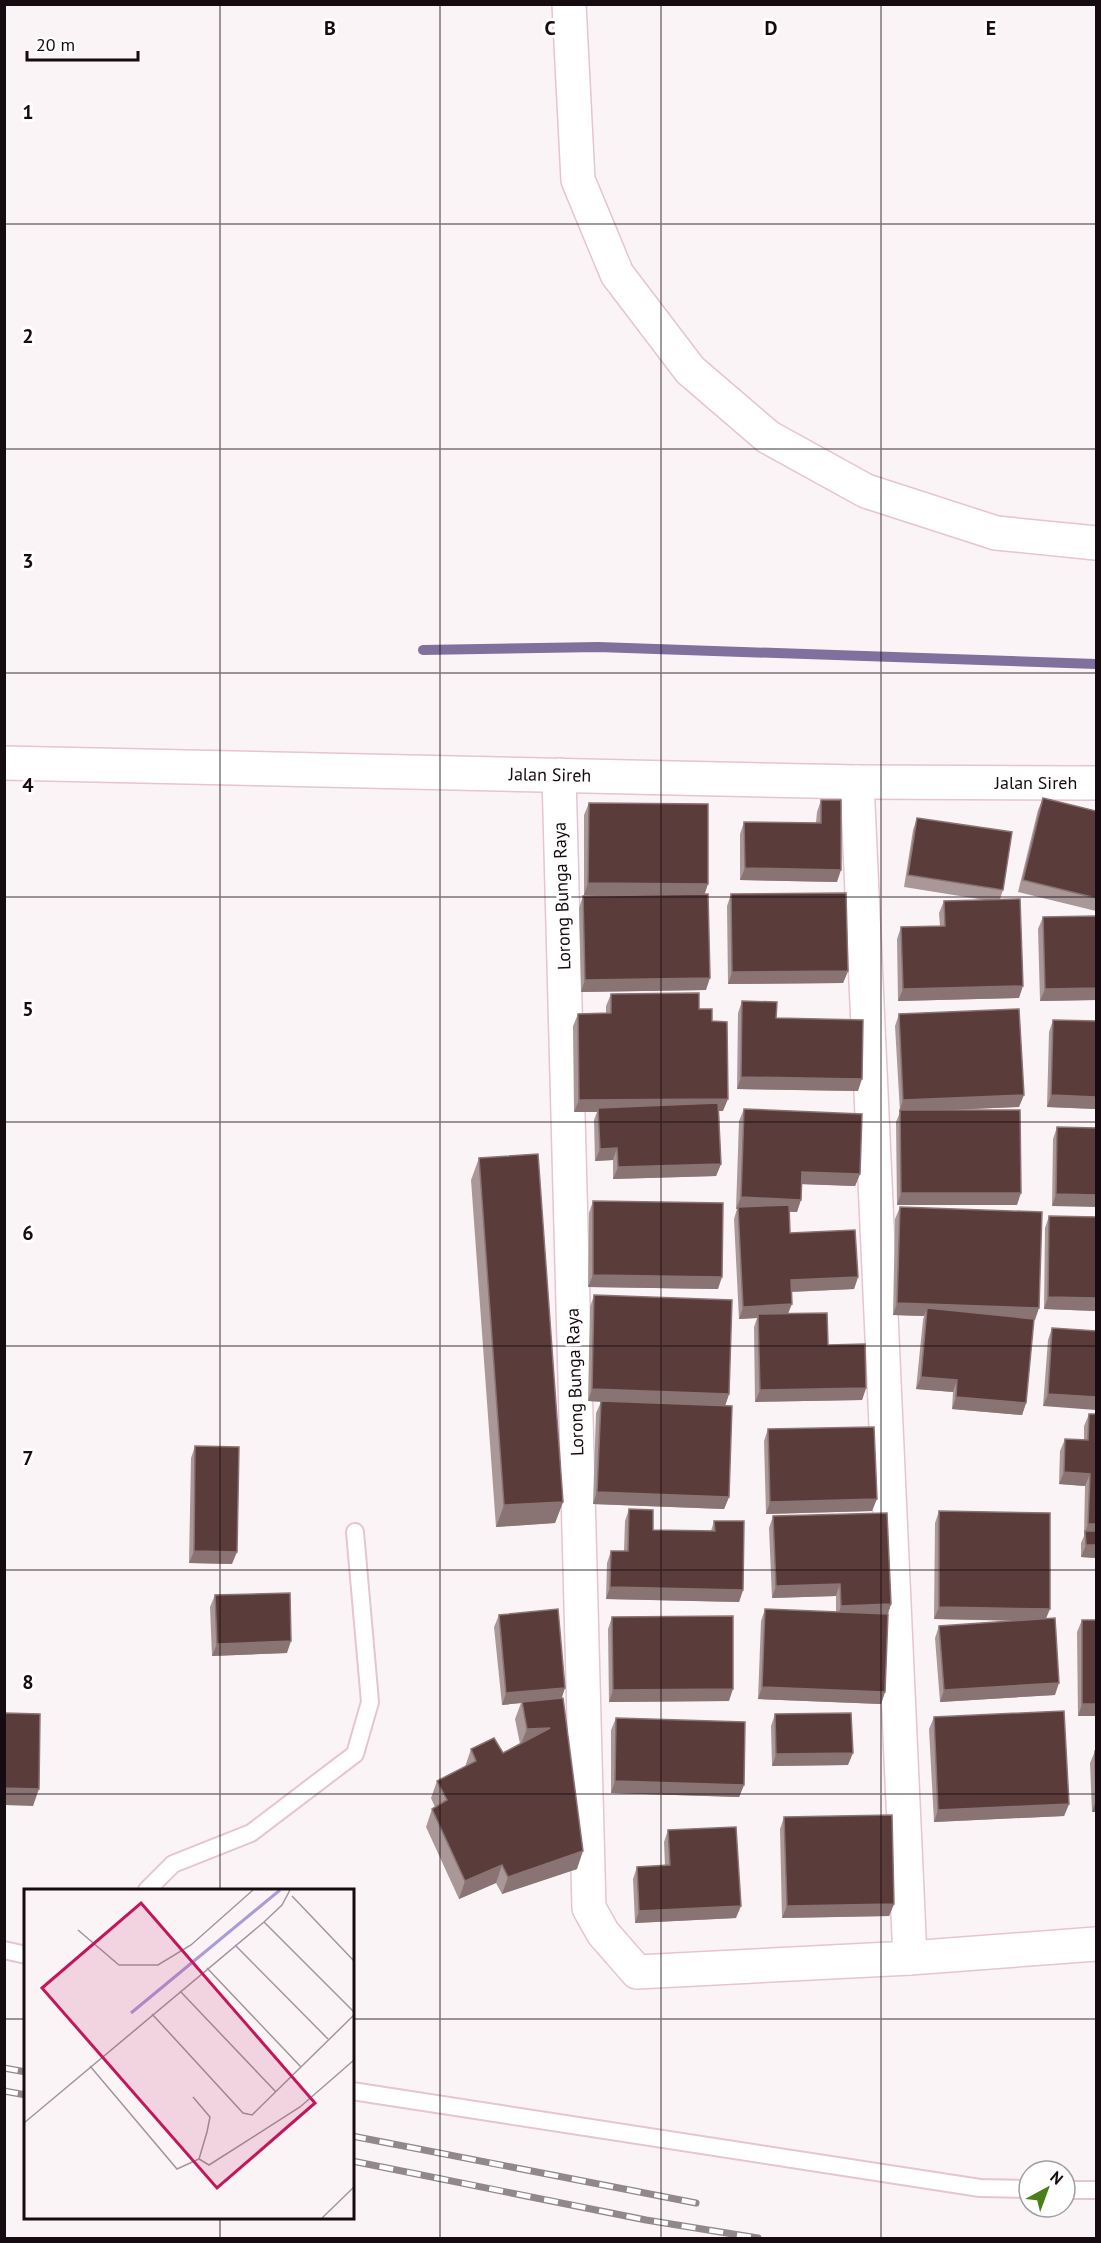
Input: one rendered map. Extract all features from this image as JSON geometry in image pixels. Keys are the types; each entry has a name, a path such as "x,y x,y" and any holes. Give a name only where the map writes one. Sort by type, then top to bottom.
{"street":[{"path":"569,4 578,180 617,274 690,370 768,437 866,490 996,533 1096,543"},
{"name":"Jalan Sireh","path":"4,762 857,782 1096,783"},
{"name":"Lorong Bunga Raya","path":"559,775 590,1908 603,1933 637,1972 910,1958"},
{"path":"857,782 910,1958 1096,1944"}],"lane":[{"path":"148,1889 173,1864 250,1833 355,1754 370,1702 355,1532"},
{"path":"4,1950 24,1955"},
{"path":"354,2091 980,2188 1017,2189"},
{"path":"1077,2190 1096,2190"}],"building":[{"path":"1043,798 1096,811 1096,898 1023,880"},
{"path":"821,800 841,800 841,870 745,868 744,822 821,823"},
{"path":"589,803 708,804 708,884 588,883"},
{"path":"917,818 1012,832 1003,890 908,875"},
{"path":"846,893 848,971 732,972 731,894"},
{"path":"708,894 710,978 585,980 583,896"},
{"path":"1020,899 1023,986 903,989 901,927 945,926 944,901"},
{"path":"1096,916 1096,988 1045,989 1043,917"},
{"path":"699,993 699,1009 712,1009 712,1021 727,1022 728,1099 579,1100 578,1014 611,1013 611,994"},
{"path":"742,1001 777,1002 776,1018 863,1020 862,1079 741,1077"},
{"path":"1019,1009 1024,1095 903,1100 899,1014"},
{"path":"1053,1020 1096,1021 1096,1097 1051,1095"},
{"path":"718,1103 721,1164 618,1167 617,1148 600,1149 598,1108"},
{"path":"744,1109 862,1114 860,1174 802,1172 801,1200 741,1197"},
{"path":"900,1110 1020,1110 1021,1193 901,1193"},
{"path":"1057,1127 1096,1128 1096,1195 1056,1194"},
{"path":"538,1154 563,1502 504,1505 479,1158"},
{"path":"593,1201 723,1203 722,1277 593,1275"},
{"path":"789,1205 790,1233 855,1230 858,1277 791,1280 792,1304 743,1307 738,1207"},
{"path":"900,1207 1042,1212 1039,1308 897,1303"},
{"path":"1049,1216 1096,1217 1096,1298 1048,1297"},
{"path":"594,1295 732,1300 729,1394 592,1389"},
{"path":"927,1308 1034,1319 1026,1403 956,1397 957,1380 921,1377"},
{"path":"827,1313 828,1345 865,1344 866,1388 760,1390 758,1314"},
{"path":"1052,1328 1096,1331 1096,1397 1048,1394"},
{"path":"601,1401 732,1406 729,1497 597,1492"},
{"path":"1089,1414 1096,1414 1096,1524 1088,1524 1090,1474 1064,1472 1065,1439 1088,1440"},
{"path":"874,1427 877,1499 770,1502 768,1429"},
{"path":"195,1446 239,1447 237,1552 194,1551"},
{"path":"629,1509 653,1510 653,1530 715,1531 714,1521 744,1521 743,1590 610,1587 611,1551 628,1551"},
{"path":"939,1511 1050,1513 1050,1609 939,1607"},
{"path":"887,1513 891,1604 841,1606 840,1584 776,1586 773,1516"},
{"path":"1085,1531 1096,1531 1096,1545 1086,1545"},
{"path":"290,1593 291,1641 217,1644 215,1595"},
{"path":"558,1609 565,1688 506,1693 499,1615"},
{"path":"765,1609 888,1614 885,1692 762,1687"},
{"path":"733,1616 733,1689 613,1690 612,1617"},
{"path":"1055,1618 1059,1683 944,1690 939,1626"},
{"path":"1082,1620 1096,1620 1096,1704 1082,1704"},
{"path":"563,1698 583,1851 508,1877 502,1865 465,1881 432,1809 447,1800 437,1781 476,1761 471,1749 494,1738 503,1753 550,1728 527,1729 522,1702"},
{"path":"1064,1711 1069,1804 938,1810 934,1717"},
{"path":"4,1713 40,1714 39,1789 4,1788"},
{"path":"851,1713 853,1753 776,1754 775,1714"},
{"path":"616,1718 745,1722 744,1785 615,1781"},
{"path":"1095,1751 1096,1751 1096,1800"},
{"path":"892,1815 894,1904 787,1906 784,1817"},
{"path":"736,1827 741,1906 639,1911 637,1867 670,1865 668,1830"}],"waterway":[{"path":"423,650 598,647 1096,664"}],"railway":[{"path":"4,2068 24,2072"},
{"path":"4,2091 24,2095"},
{"path":"354,2136 696,2203"},
{"path":"354,2161 646,2220 758,2238"}]}
